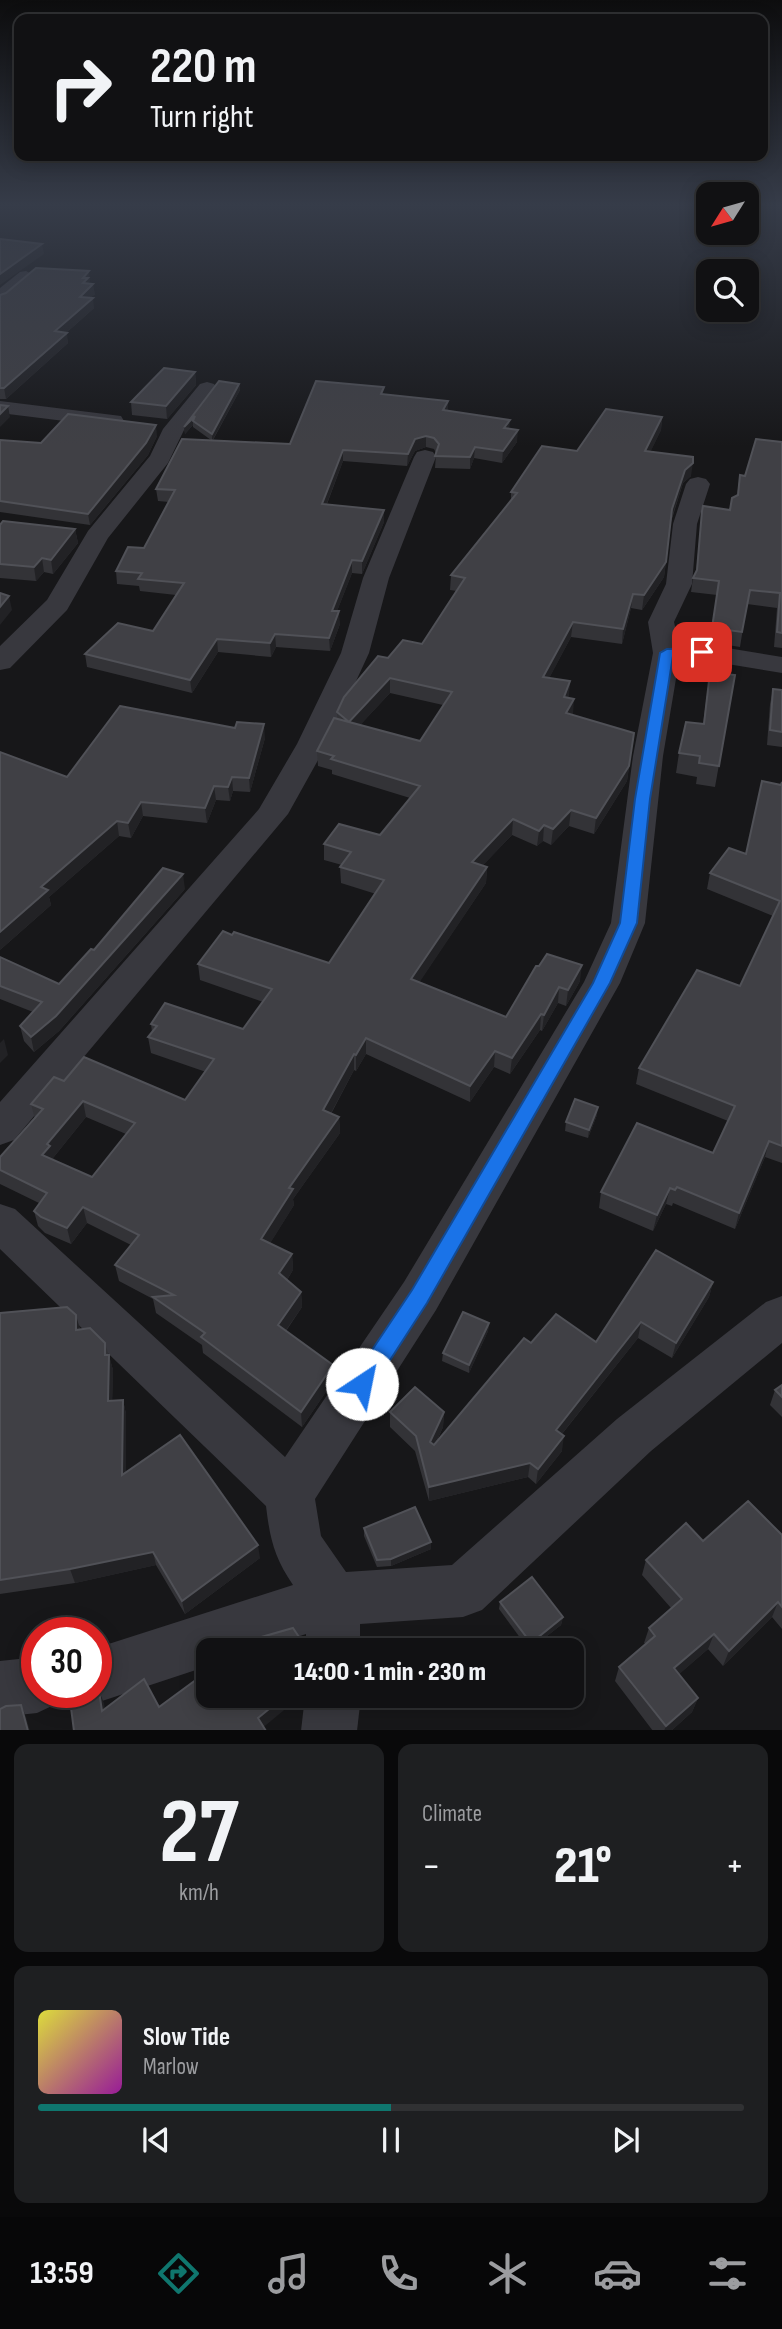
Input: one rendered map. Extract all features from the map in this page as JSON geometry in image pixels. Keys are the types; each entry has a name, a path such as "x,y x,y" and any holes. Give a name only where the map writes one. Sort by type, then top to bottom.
{"street":[{"path":"0,297 15,285"},
{"path":"0,662 58,604 97,536 160,458 174,429 207,388"},
{"path":"0,407 174,429"},
{"path":"0,1129 272,814 312,744 355,653 376,578 425,457"},
{"path":"289,1494 420,1296 602,983 628,923 646,768 667,653 661,622 679,584 685,524 698,484"},
{"path":"69,532 97,536"},
{"path":"667,653 702,652 782,665"},
{"path":"0,1222 289,1494 297,1546 333,1625"},
{"path":"112,1673 333,1625 463,1591 634,1435 782,1316"},
{"path":"0,1689 21,1687"},
{"path":"329,1730 332,1708"}],"building":[{"path":"16,285 92,285 80,297 93,298 55,331 67,333 4,388 0,388 0,295"},
{"path":"164,368 195,372 166,406 131,402"},
{"path":"219,381 239,384 212,434 193,421 195,416 184,427"},
{"path":"316,381 384,387 381,394 448,401 443,410 510,420 504,428 518,430 503,451 475,447 470,457 435,456 439,444 434,438 426,436 415,439 408,454 343,450 322,504 384,510 362,561 352,560 332,611 339,611 329,638 275,634 270,643 217,639 190,680 85,654 118,623 153,631 184,583 138,579 142,573 116,571 128,547 144,548 175,490 156,489 182,439 290,444"},
{"path":"0,405 8,406 0,414"},
{"path":"606,409 662,417 645,451 693,457 693,463 685,470 672,509 666,562 644,595 633,594 623,629 573,622 543,677 570,681 564,697 574,699 566,713 634,733 629,766 596,818 571,810 553,829 544,825 539,831 513,819 472,862 487,867 411,979 506,1017 536,966 539,966 547,954 582,965 568,990 559,987 544,1015 541,1014 512,1058 495,1051 470,1086 366,1038 356,1055 354,1054 323,1110 339,1117 289,1188 293,1189 261,1239 292,1254 279,1273 301,1292 278,1325 333,1365 301,1412 201,1337 205,1333 153,1297 174,1295 115,1265 139,1235 83,1207 67,1228 41,1217 34,1211 47,1193 0,1170 0,1157 43,1109 31,1104 54,1077 64,1081 84,1057 185,1100 214,1059 148,1037 157,1026 151,1024 165,1003 243,1029 272,989 198,964 223,931 232,935 234,932 329,963 384,880 340,867 351,852 324,844 339,824 380,835 420,786 331,759 334,756 317,751 334,718 420,741 452,692 390,678 349,722 337,712 344,697 378,656 388,658 403,640 422,644 465,578 451,575 517,493 511,492 542,446 577,451","holes":["83,1101 135,1123 92,1177 42,1155 50,1146 47,1144"]},
{"path":"68,414 156,425 146,443 88,514 0,501 0,440 41,443"},
{"path":"756,439 782,442 782,633 777,632 780,593 750,590 742,632 712,628 719,581 693,578 697,570 703,506 730,510 732,498 738,495 740,475 745,476"},
{"path":"3,521 75,529 51,560 42,558 34,567 0,564 0,525"},
{"path":"0,593 9,596 0,607"},
{"path":"710,672 735,675 719,766 699,763 700,756 679,753 686,722 704,724"},
{"path":"773,689 782,690 782,732 770,730"},
{"path":"120,706 235,728 237,722 264,724 249,778 232,777 228,787 214,786 205,808 141,802 128,823 117,821 41,887 48,890 0,932 0,752 67,777"},
{"path":"762,781 781,785 782,782 782,1146 769,1141 739,1213 677,1187 675,1190 670,1188 657,1215 601,1192 637,1123 713,1153 735,1106 639,1068 697,970 740,986 780,901 710,873 729,848 746,854"},
{"path":"163,868 183,874 56,1016 31,1037 20,1026 42,1002 0,986 0,957 59,984 91,949 94,950"},
{"path":"575,1099 598,1107 589,1130 566,1122"},
{"path":"656,1250 713,1282 676,1343 641,1322 556,1430 564,1436 538,1469 530,1463 429,1487 416,1436 390,1412 415,1387 444,1412 430,1442 434,1445 524,1338 531,1343 556,1314 596,1342"},
{"path":"67,1307 76,1315 76,1330 90,1328 105,1343 105,1355 109,1355 108,1401 123,1400 122,1475 180,1435 258,1545 182,1601 153,1552 0,1580 0,1313"},
{"path":"463,1312 489,1323 469,1365 443,1353"},
{"path":"782,1385 782,1397 775,1390"},
{"path":"748,1501 782,1535 782,1607 778,1602 729,1651 714,1634 674,1668 698,1698 666,1726 619,1667 655,1636 649,1628 682,1599 646,1560 686,1523 703,1541"},
{"path":"415,1507 431,1542 391,1559 377,1560 364,1528"},
{"path":"532,1577 563,1617 537,1638 527,1638 500,1602"},
{"path":"293,1628 300,1638 258,1638"},
{"path":"144,1679 159,1707 196,1680 196,1708 270,1708 258,1718 265,1730 74,1730 71,1708 102,1708 102,1711 112,1708 112,1703"},
{"path":"21,1705 28,1730 0,1730 0,1709"}],"route":[{"path":"362,1384 420,1296 602,983 628,923 648,756 667,653 702,652"}]}
